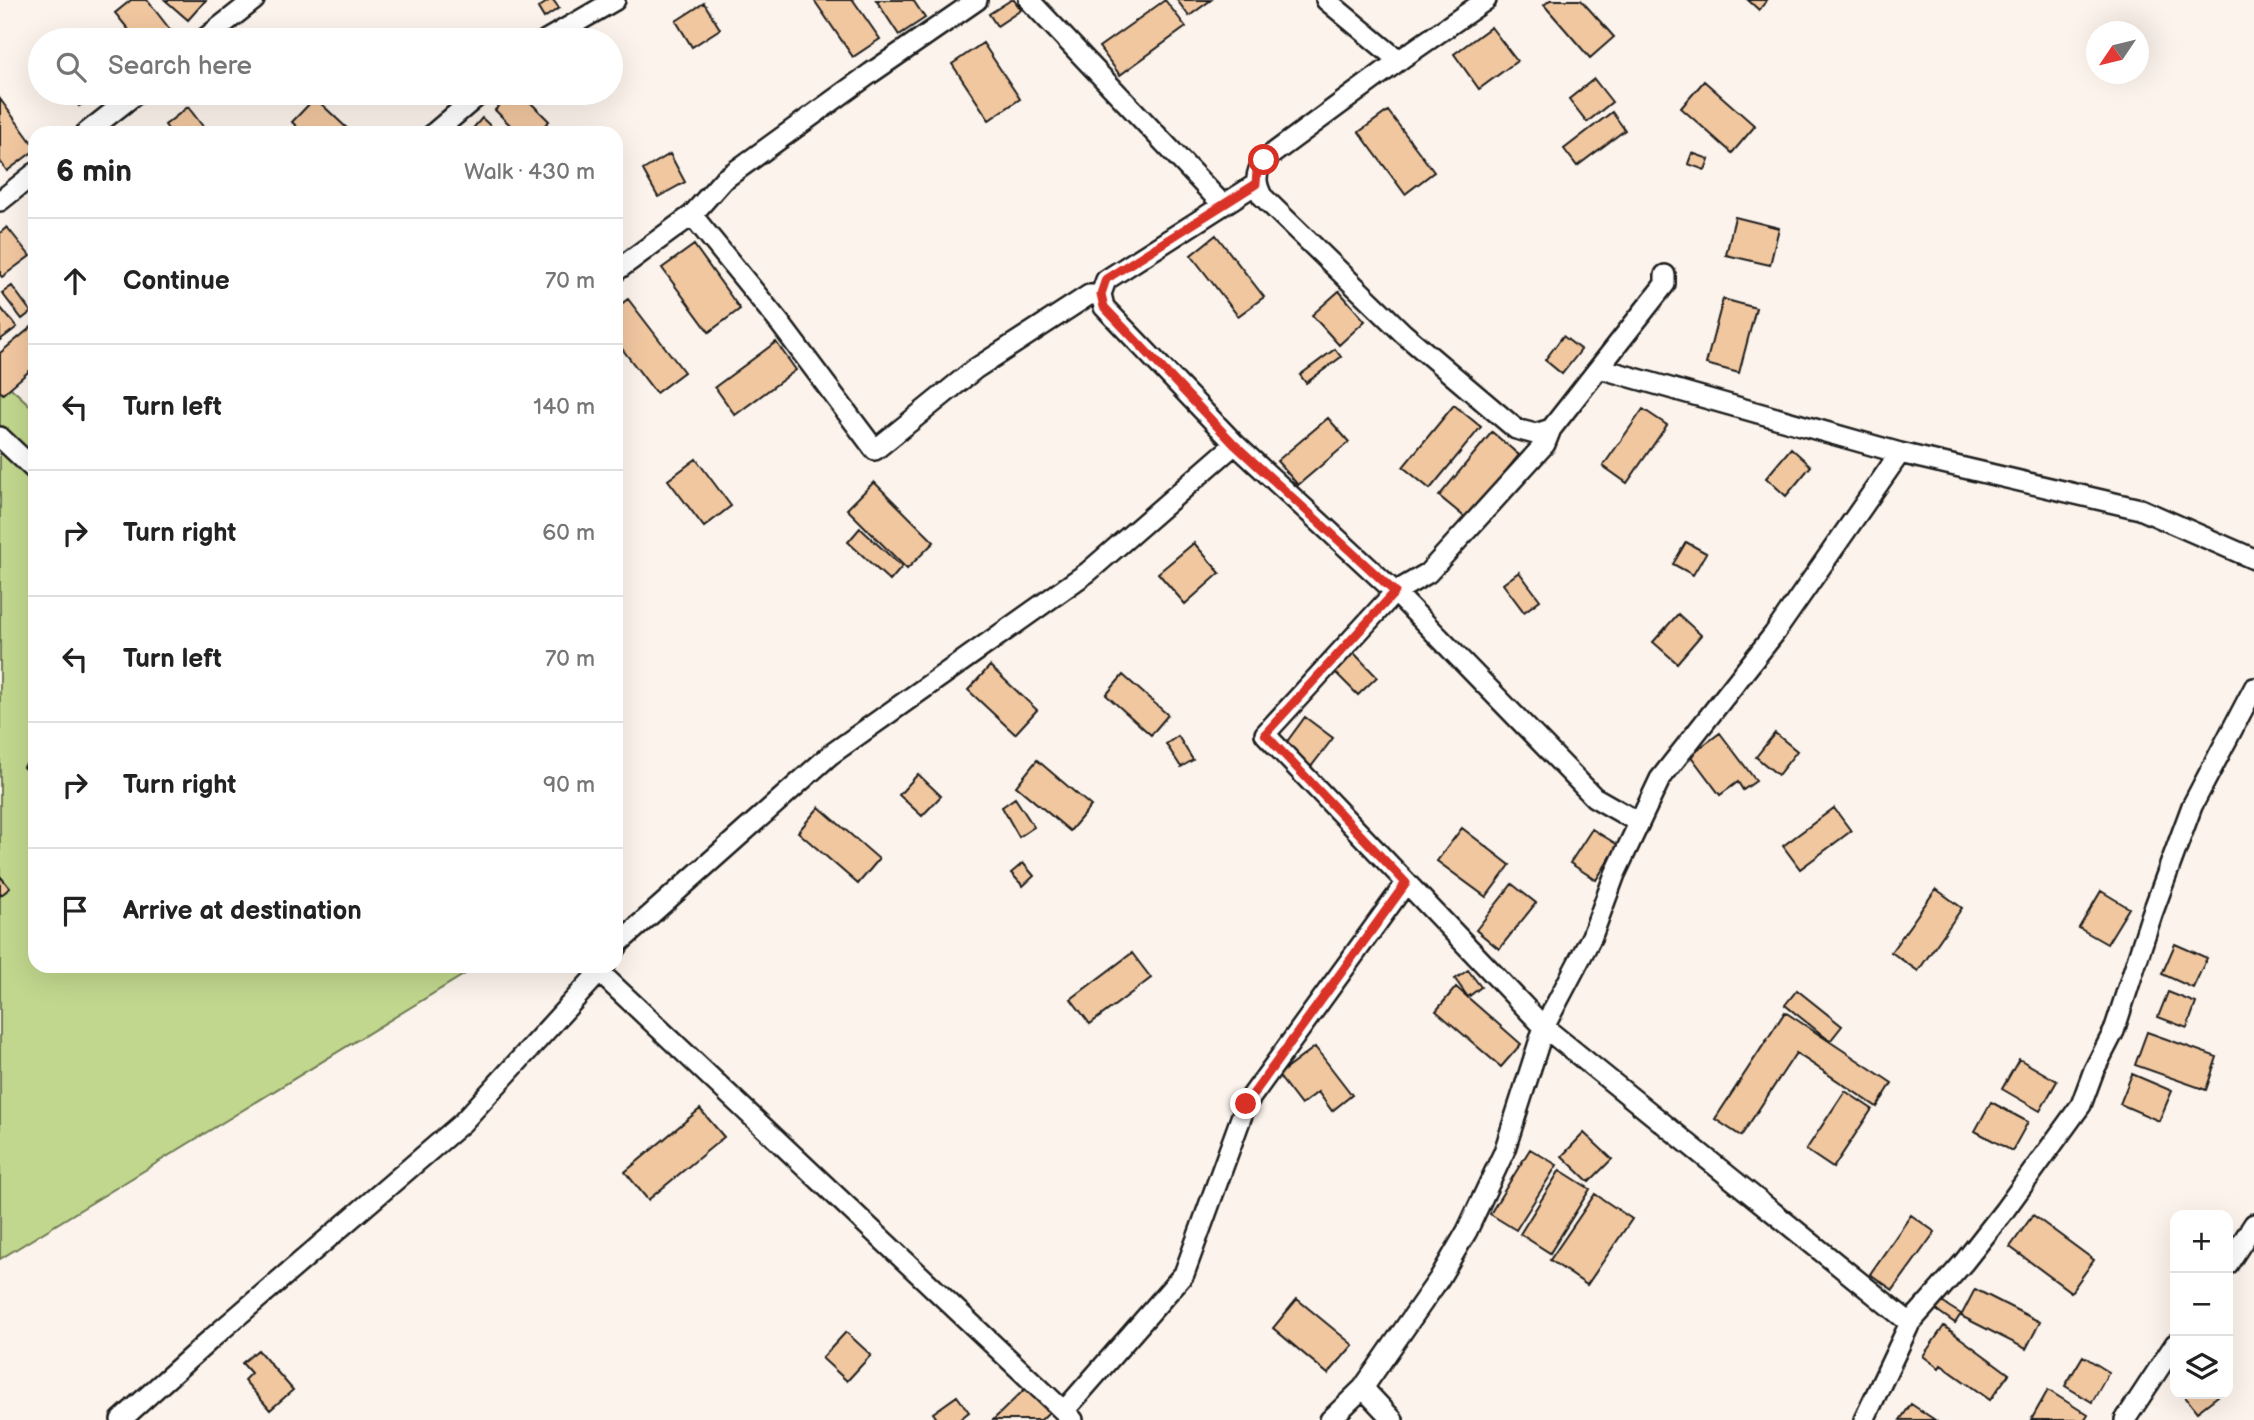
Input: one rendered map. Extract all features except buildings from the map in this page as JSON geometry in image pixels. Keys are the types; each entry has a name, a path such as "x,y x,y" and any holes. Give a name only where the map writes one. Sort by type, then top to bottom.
{"street":[{"path":"218,28 254,0"},
{"path":"567,28 615,0"},
{"path":"623,266 692,215 723,180 977,0"},
{"path":"1029,0 1223,205"},
{"path":"1326,0 1401,60"},
{"path":"1486,0 1264,160 1257,171 1256,184 1262,196 1404,334 1516,429 1535,434 1551,429"},
{"path":"95,126 122,105"},
{"path":"442,126 467,105"},
{"path":"0,201 28,179"},
{"path":"1256,184 1106,279 1101,294 1104,307 1234,444 1395,592 1594,797 1638,822"},
{"path":"692,215 779,323 875,450 975,369 1089,295 1101,294"},
{"path":"1665,275 1665,284 1551,429 1545,444 1428,573 1395,592 1265,734 1544,1027 1910,1323"},
{"path":"1599,368 1900,453 2140,509 2254,559"},
{"path":"0,437 28,458"},
{"path":"623,939 830,755 1088,572 1234,444"},
{"path":"1330,1420 1363,1388 1439,1279 1467,1231 1504,1152 1544,1027 1592,936 1615,874 1660,779 1774,634 1900,453"},
{"path":"1864,1420 1910,1323 1964,1262 2081,1105 2094,1070 2114,1031 2152,914 2192,806 2254,688"},
{"path":"603,973 1068,1416 1184,1274 1246,1104 1406,883"},
{"path":"121,1420 462,1122 595,973"},
{"path":"2233,1256 2254,1224"},
{"path":"2125,1420 2170,1352"},
{"path":"1363,1388 1393,1420"}],"green space":[{"path":"0,378 28,404 28,973 467,973 0,1259"}],"route":[{"path":"1246,1104 1406,883 1265,734 1395,592 1234,444 1104,307 1101,294 1106,279 1256,184 1257,171 1264,160"}]}
